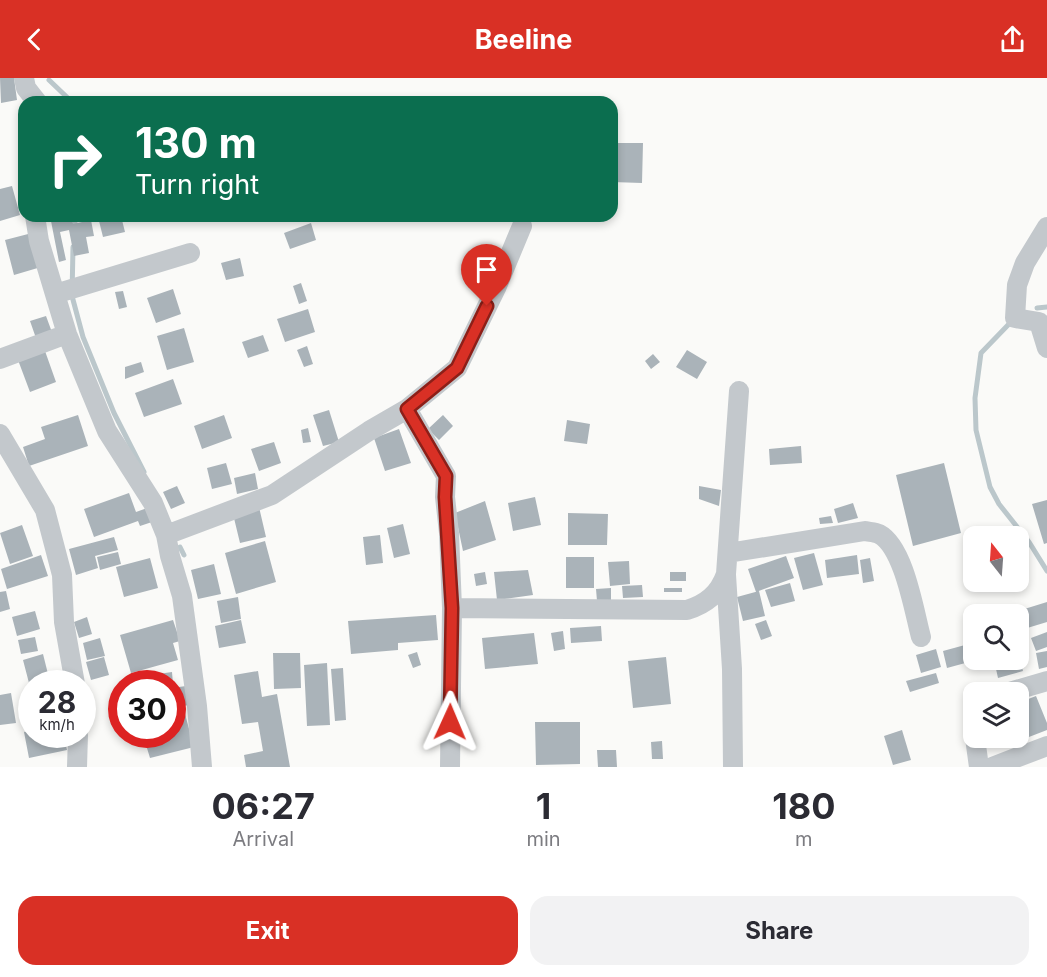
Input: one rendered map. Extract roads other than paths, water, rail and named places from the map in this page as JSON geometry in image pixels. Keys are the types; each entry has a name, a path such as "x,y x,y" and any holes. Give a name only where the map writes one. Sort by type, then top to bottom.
{"street":[{"path":"24,78 26,88 32,96"},
{"path":"36,222 39,241 67,334 107,431 153,503 166,535 182,596 197,706 202,767"},
{"path":"166,535 272,495 369,431 407,409 457,368 497,286 522,226"},
{"path":"1047,227 1025,263 1017,285 1015,318 1039,322 1047,348"},
{"path":"55,294 190,253"},
{"path":"0,359 67,334"},
{"path":"733,767 732,669 726,574 739,391"},
{"path":"407,409 446,476 445,497 452,608 450,767"},
{"path":"0,434 45,510 62,575 64,622 73,670"},
{"path":"728,553 865,531 879,534 889,542 902,567 921,637"},
{"path":"452,608 687,610 701,605 714,596 726,574"},
{"path":"1029,686 1047,681"},
{"path":"992,767 1047,746"},
{"path":"76,767 77,748"},
{"path":"976,748 979,767"}],"waterway":[{"path":"49,80 66,96"},
{"path":"74,228 75,222"},
{"path":"73,247 72,296 83,337 114,413 144,472"},
{"path":"1037,308 1047,307"},
{"path":"1009,324 981,353 975,398 976,430 990,487 999,504 1029,542 1047,571"},
{"path":"180,547 184,555"}]}
